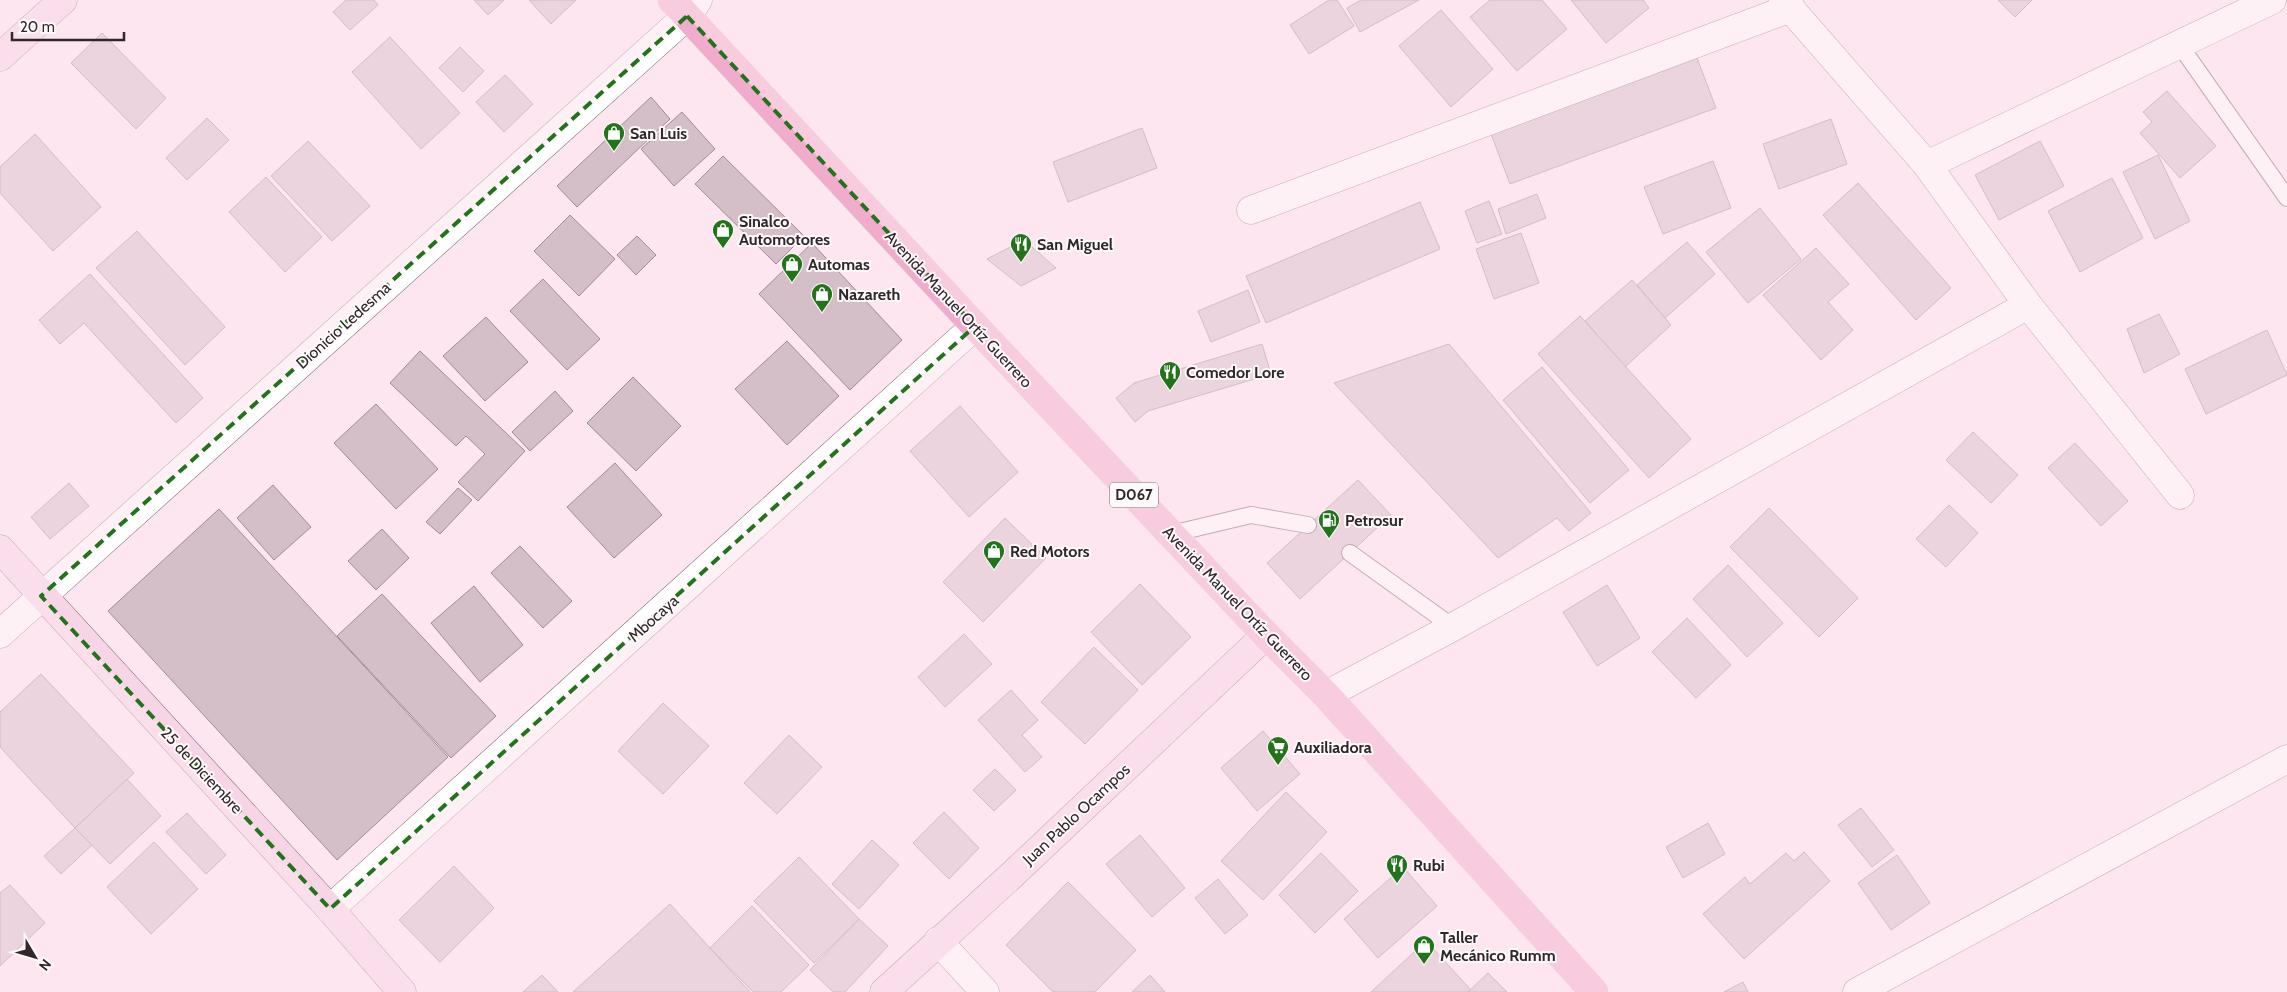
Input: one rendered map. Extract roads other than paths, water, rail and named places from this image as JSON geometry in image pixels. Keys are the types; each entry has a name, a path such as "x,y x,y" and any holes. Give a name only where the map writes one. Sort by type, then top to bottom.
{"main road":[{"name":"Avenida Manuel Ortíz Guerrero","path":"685,5 975,326 1266,635 1326,695 1594,992"}],"street":[{"path":"1927,165 2272,0"},
{"path":"0,57 56,2"},
{"path":"1251,210 1787,4 1927,165 2028,305 2180,495"},
{"name":"Dionicio Ledesma","path":"0,634 685,5"},
{"path":"1326,695 1453,627 2028,305"},
{"name":"Mbocaya","path":"330,909 975,326"},
{"name":"25 de Diciembre","path":"0,549 41,596 330,909 402,992"},
{"name":"Juan Pablo Ocampos","path":"884,992 1020,867 1266,635"},
{"path":"1857,992 2287,759"},
{"path":"938,941 985,992"}],"lane":[{"path":"2179,44 2287,198"},
{"path":"1171,534 1251,515 1308,526"},
{"path":"1350,553 1453,627"}],"place":[{"name":"San Luis","path":"614,152"},
{"name":"Sinalco Automotores","path":"723,249"},
{"name":"San Miguel","path":"1021,263"},
{"name":"Automas","path":"792,283"},
{"name":"Nazareth","path":"822,313"},
{"name":"Comedor Lore","path":"1170,391"},
{"name":"Petrosur","path":"1329,539"},
{"name":"Red Motors","path":"994,570"},
{"name":"Auxiliadora","path":"1278,766"},
{"name":"Rubi","path":"1397,884"},
{"name":"Taller Mecánico Rumm","path":"1424,965"}]}
